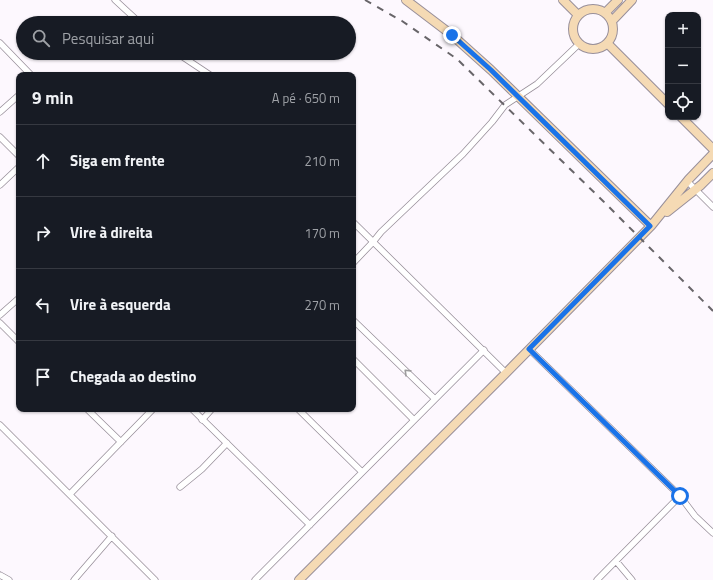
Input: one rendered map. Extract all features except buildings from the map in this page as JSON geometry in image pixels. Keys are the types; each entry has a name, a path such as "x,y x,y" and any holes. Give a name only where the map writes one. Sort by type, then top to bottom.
{"street":[{"path":"115,0 132,16"},
{"path":"406,0 452,35 491,70 653,223"},
{"path":"563,0 578,15"},
{"path":"606,13 618,0"},
{"path":"612,21 632,0"},
{"path":"591,9 606,13 612,21 614,29 608,44 599,49 588,49 579,44 574,35 573,25 578,15 591,9"},
{"path":"0,43 16,60"},
{"path":"356,260 381,232 463,154 505,105 537,84 579,44"},
{"path":"608,44 665,101"},
{"path":"16,60 28,72"},
{"path":"188,60 206,72"},
{"path":"0,112 16,98"},
{"path":"684,120 713,149"},
{"path":"0,137 16,153"},
{"path":"299,580 653,223 687,182 713,154"},
{"path":"0,185 16,170"},
{"path":"653,223 713,173"},
{"path":"687,182 713,207"},
{"path":"356,225 506,372"},
{"path":"0,315 16,301"},
{"path":"0,323 16,339"},
{"path":"356,323 435,399"},
{"path":"529,349 680,496 695,516 713,533"},
{"path":"256,580 484,350"},
{"path":"356,362 414,420"},
{"path":"90,412 120,442"},
{"path":"70,494 150,412"},
{"path":"195,412 310,526"},
{"path":"202,420 209,412"},
{"path":"301,412 362,472"},
{"path":"0,425 3,431 70,494 155,580"},
{"path":"180,487 202,469 226,443"},
{"path":"597,580 680,496"},
{"path":"74,580 112,536"},
{"path":"616,561 632,580"},
{"path":"0,575 9,580"}],"railway":[{"path":"365,0 402,21 457,59 603,201 713,311"}],"route":[{"path":"452,35 491,70 650,226 529,349 680,496"}]}
